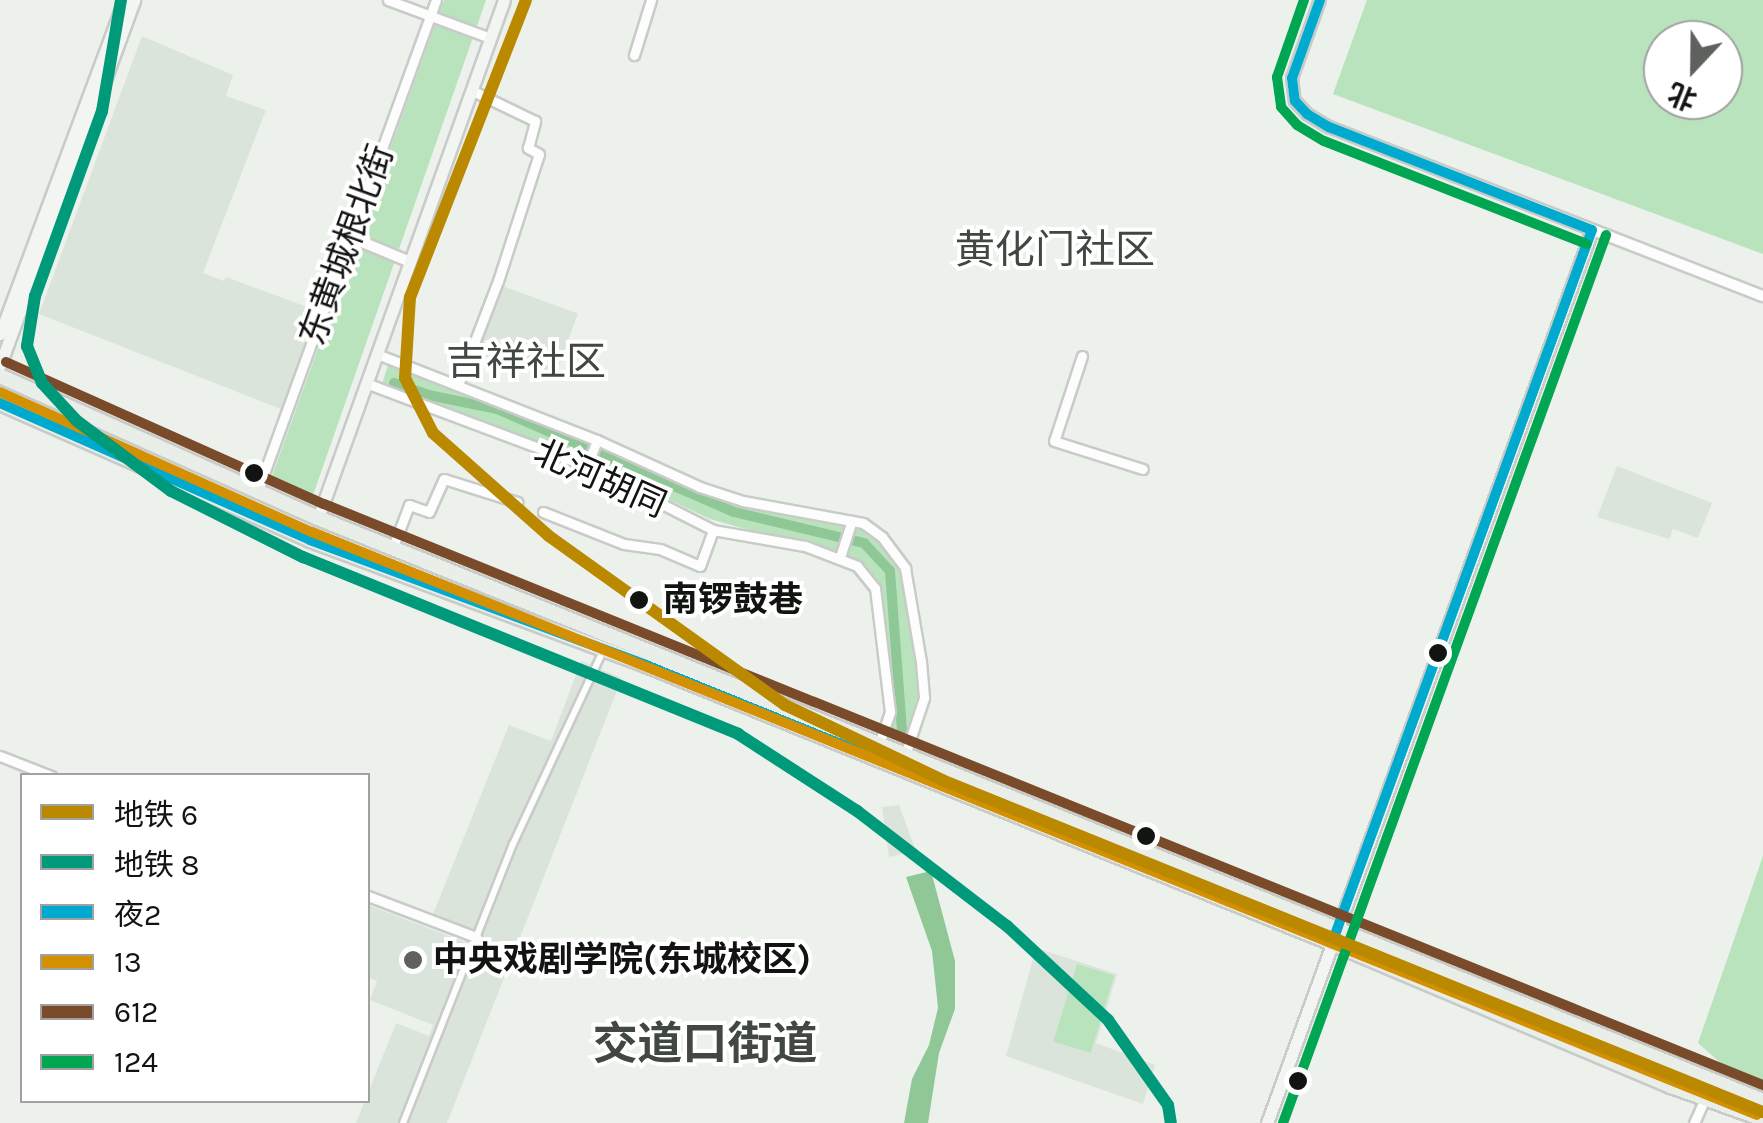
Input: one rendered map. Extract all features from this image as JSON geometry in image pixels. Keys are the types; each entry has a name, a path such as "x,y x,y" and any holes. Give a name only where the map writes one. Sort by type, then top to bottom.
{"main road":[{"path":"0,334 124,0"},
{"path":"0,365 134,0"},
{"path":"318,518 504,0"},
{"path":"1267,1123 1592,230"},
{"path":"0,376 318,518 879,744 1336,936 1705,1098 1763,1118"},
{"path":"0,403 310,540 604,650 1763,1101"}],"street":[{"path":"388,0 490,38"},
{"name":"东黄城根北街","path":"258,490 436,0"},
{"path":"634,55 651,0"},
{"path":"1320,0 1292,78 1299,107 1329,127 1763,296"},
{"path":"458,386 498,281 539,154 528,148 535,121 472,90"},
{"path":"350,237 410,262"},
{"path":"376,354 598,440 729,496 852,521 882,537 905,568 913,600 924,698 905,756"},
{"path":"1082,356 1054,440 1143,469"},
{"name":"北河胡同","path":"366,383 587,466 714,530 840,557"},
{"path":"587,466 598,440"},
{"path":"392,547 409,504 429,512 444,479 517,502"},
{"path":"542,512 624,544 660,549 700,566 714,530"},
{"path":"310,540 318,518"},
{"path":"852,521 840,557 857,566 875,588 890,712 879,744"},
{"path":"403,1123 513,844 604,650"},
{"path":"0,756 43,773"},
{"path":"370,897 476,937"},
{"path":"1694,1123 1705,1098"}],"shaded area":[{"path":"444,0 486,0 312,498 271,482 272,476"},
{"path":"1367,0 1763,0 1763,254 1333,94"},
{"path":"142,36 233,75 226,96 266,110 203,273 224,281 226,277 318,311 281,409 39,314"},
{"path":"500,285 578,313 553,381 475,353"},
{"path":"389,362 736,502 859,529 881,542 901,563 908,588 918,695 906,734 889,727 873,580 856,560 710,519 608,471 382,384"},
{"path":"1617,466 1712,503 1698,538 1673,529 1669,539 1597,517"},
{"name":"南锣鼓巷","path":"581,661 622,678 447,1123 356,1123 364,1103 370,1103 370,1088 396,1023 429,1036 433,1025 370,1000 377,981 370,978 370,906 465,942 469,929 433,914 509,725 551,741"},
{"path":"899,805 916,851 889,857 882,807"},
{"path":"1763,856 1763,1088 1740,1080 1698,1043"},
{"path":"931,871 955,961 955,1009 939,1053 928,1123 904,1123 912,1079 929,1045 938,1008 932,951 906,877"},
{"path":"1036,948 1117,974 1096,1043 1155,1065 1143,1104 1006,1056"},
{"path":"1077,964 1114,975 1091,1053 1053,1041"}],"waterway":[{"path":"394,383 428,395 497,409 734,512 864,543 890,571 902,732"}],"metro line":[{"name":"8","path":"121,0 102,111 35,296 27,346 42,383 77,421 171,491 303,557 738,734 857,811 1007,926 1108,1020 1168,1105 1171,1123"},
{"name":"6","path":"526,0 410,297 405,378 433,433 549,536 785,705 942,780 1763,1112"}],"transit line":[{"name":"124","path":"1304,0 1277,77 1281,107 1297,125 1324,141 1587,244"},
{"name":"夜2","path":"1320,0 1292,78 1295,101 1307,114 1329,127 1592,230"},
{"name":"夜2","path":"0,403 310,540 646,665 1332,943 1592,230"},
{"name":"124","path":"1283,1123 1606,235"},
{"name":"612","path":"6,362 324,504 1763,1085"},
{"name":"13","path":"0,392 312,532 1757,1115"}],"place":[{"name":"南锣鼓巷","path":"639,600"},
{"name":"中央戏剧学院(东城校区)","path":"413,960"}],"district":[{"name":"黄化门社区","path":"1055,250"},
{"name":"吉祥社区","path":"526,362"},
{"name":"交道口街道","path":"705,1045"}]}
